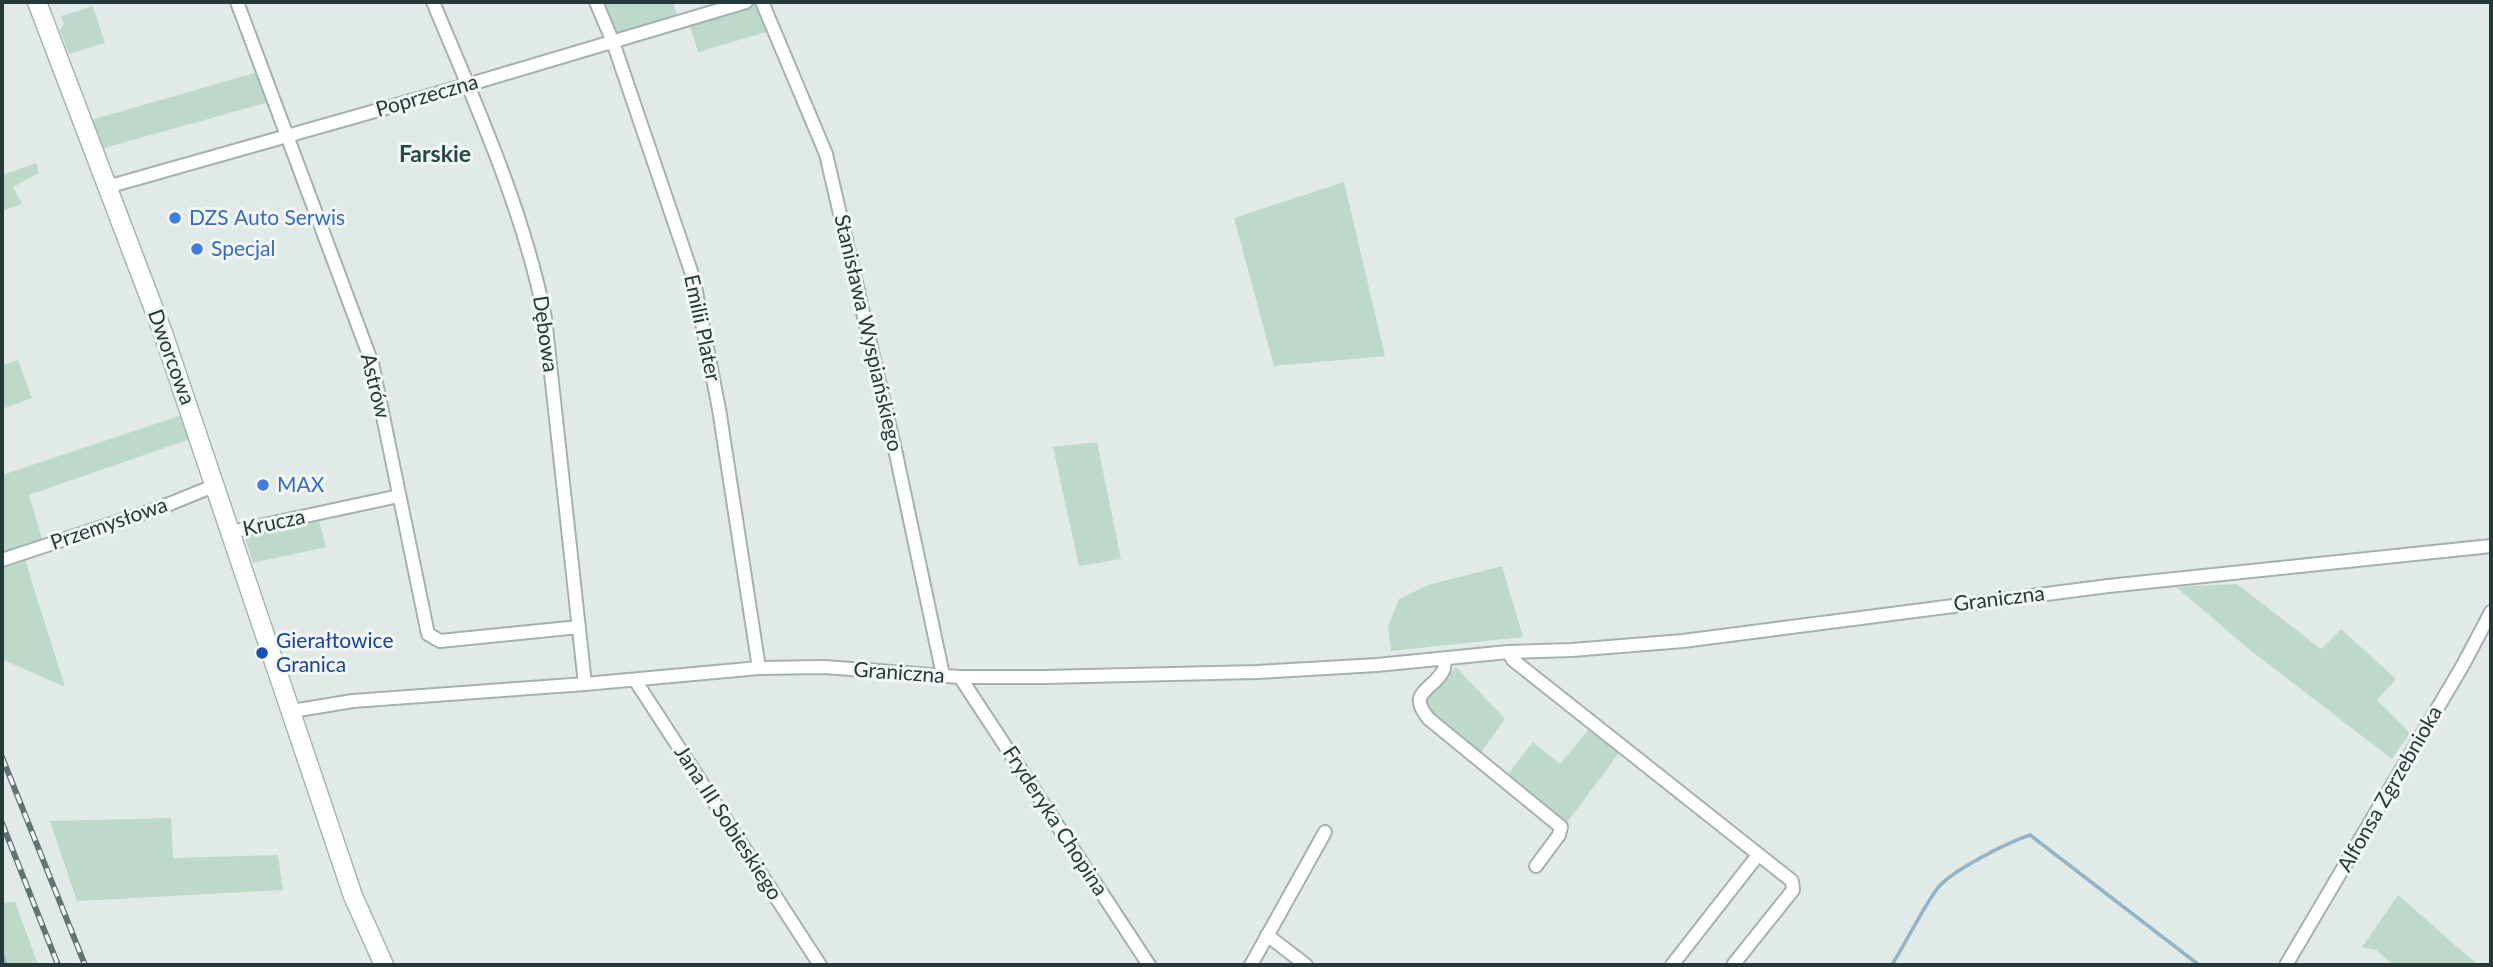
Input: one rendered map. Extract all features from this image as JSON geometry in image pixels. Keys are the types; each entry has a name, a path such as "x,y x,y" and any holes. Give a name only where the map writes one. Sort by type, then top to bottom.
{"main road":[{"name":"Dworcowa","path":"37,2 163,333 353,896 384,965"}],"street":[{"name":"Astrów","path":"237,2 372,363 428,634 440,641 579,626"},
{"name":"Dębowa","path":"433,2 520,218 536,273 545,318 585,684"},
{"name":"Emilii Plater","path":"596,2 613,42 681,240 699,303 719,409 759,668"},
{"name":"Poprzeczna","path":"107,187 467,85 746,2"},
{"name":"Stanisława Wyspiańskiego","path":"762,2 826,154 897,454 943,675"},
{"name":"Przemysłowa","path":"2,560 162,507 216,485"},
{"name":"Krucza","path":"232,532 399,496"},
{"name":"Graniczna","path":"292,713 353,701 759,668 824,667 960,677 1257,672 1683,641 2095,587 2491,545"},
{"name":"Alfonsa Zgrzebnioka","path":"2286,965 2463,665 2491,612"},
{"path":"1508,652 1513,660 1792,881 1793,890 1733,965"},
{"path":"1445,659 1443,672 1421,696 1419,703 1422,711 1561,827 1559,835 1536,866"},
{"name":"Fryderyka Chopina","path":"960,677 1149,965"},
{"name":"Jana III Sobieskiego","path":"635,680 820,965"},
{"path":"1251,965 1325,832"},
{"path":"1672,965 1758,855"},
{"path":"1267,935 1306,965"}],"green space":[{"path":"612,2 673,2 678,18 620,34 614,33 602,5"},
{"path":"757,2 770,31 698,52 689,23"},
{"path":"93,6 105,43 69,54 60,30 64,24 61,16"},
{"path":"258,72 269,102 104,148 91,120"},
{"path":"36,163 39,173 13,187 22,204 2,211 2,175"},
{"path":"1344,182 1385,356 1274,366 1234,218"},
{"path":"18,360 32,398 2,409 2,365"},
{"path":"182,415 190,439 29,495 42,539 2,553 2,475"},
{"path":"1097,442 1121,559 1079,566 1053,447"},
{"path":"318,517 326,547 253,563 244,535"},
{"path":"25,560 65,687 6,661 2,663 2,566"},
{"path":"1502,566 1523,637 1391,651 1388,627 1399,599 1428,585"},
{"path":"2237,584 2321,649 2341,629 2396,679 2377,700 2410,733 2392,759 2250,650 2176,587"},
{"path":"1456,667 1505,719 1479,755 1439,723 1425,699"},
{"path":"1588,730 1619,753 1565,825 1506,776 1533,742 1560,764"},
{"path":"171,818 173,858 278,855 283,890 77,901 50,821"},
{"path":"2398,895 2478,965 2393,965 2376,950 2362,947"},
{"path":"2,902 15,902 38,965 2,965"}],"waterway":[{"path":"1893,963 1925,906 1944,882 1980,858 2030,835 2199,965"},
{"path":"2,953 6,965"}],"railway":[{"path":"2,757 85,965"},
{"path":"2,823 58,965"}],"place":[{"name":"DZS Auto Serwis","path":"175,218"},
{"name":"Specjal","path":"197,249"},
{"name":"MAX","path":"263,485"},
{"name":"Gierałtowice Granica","path":"262,653"}],"district":[{"name":"Farskie","path":"435,155"}]}
